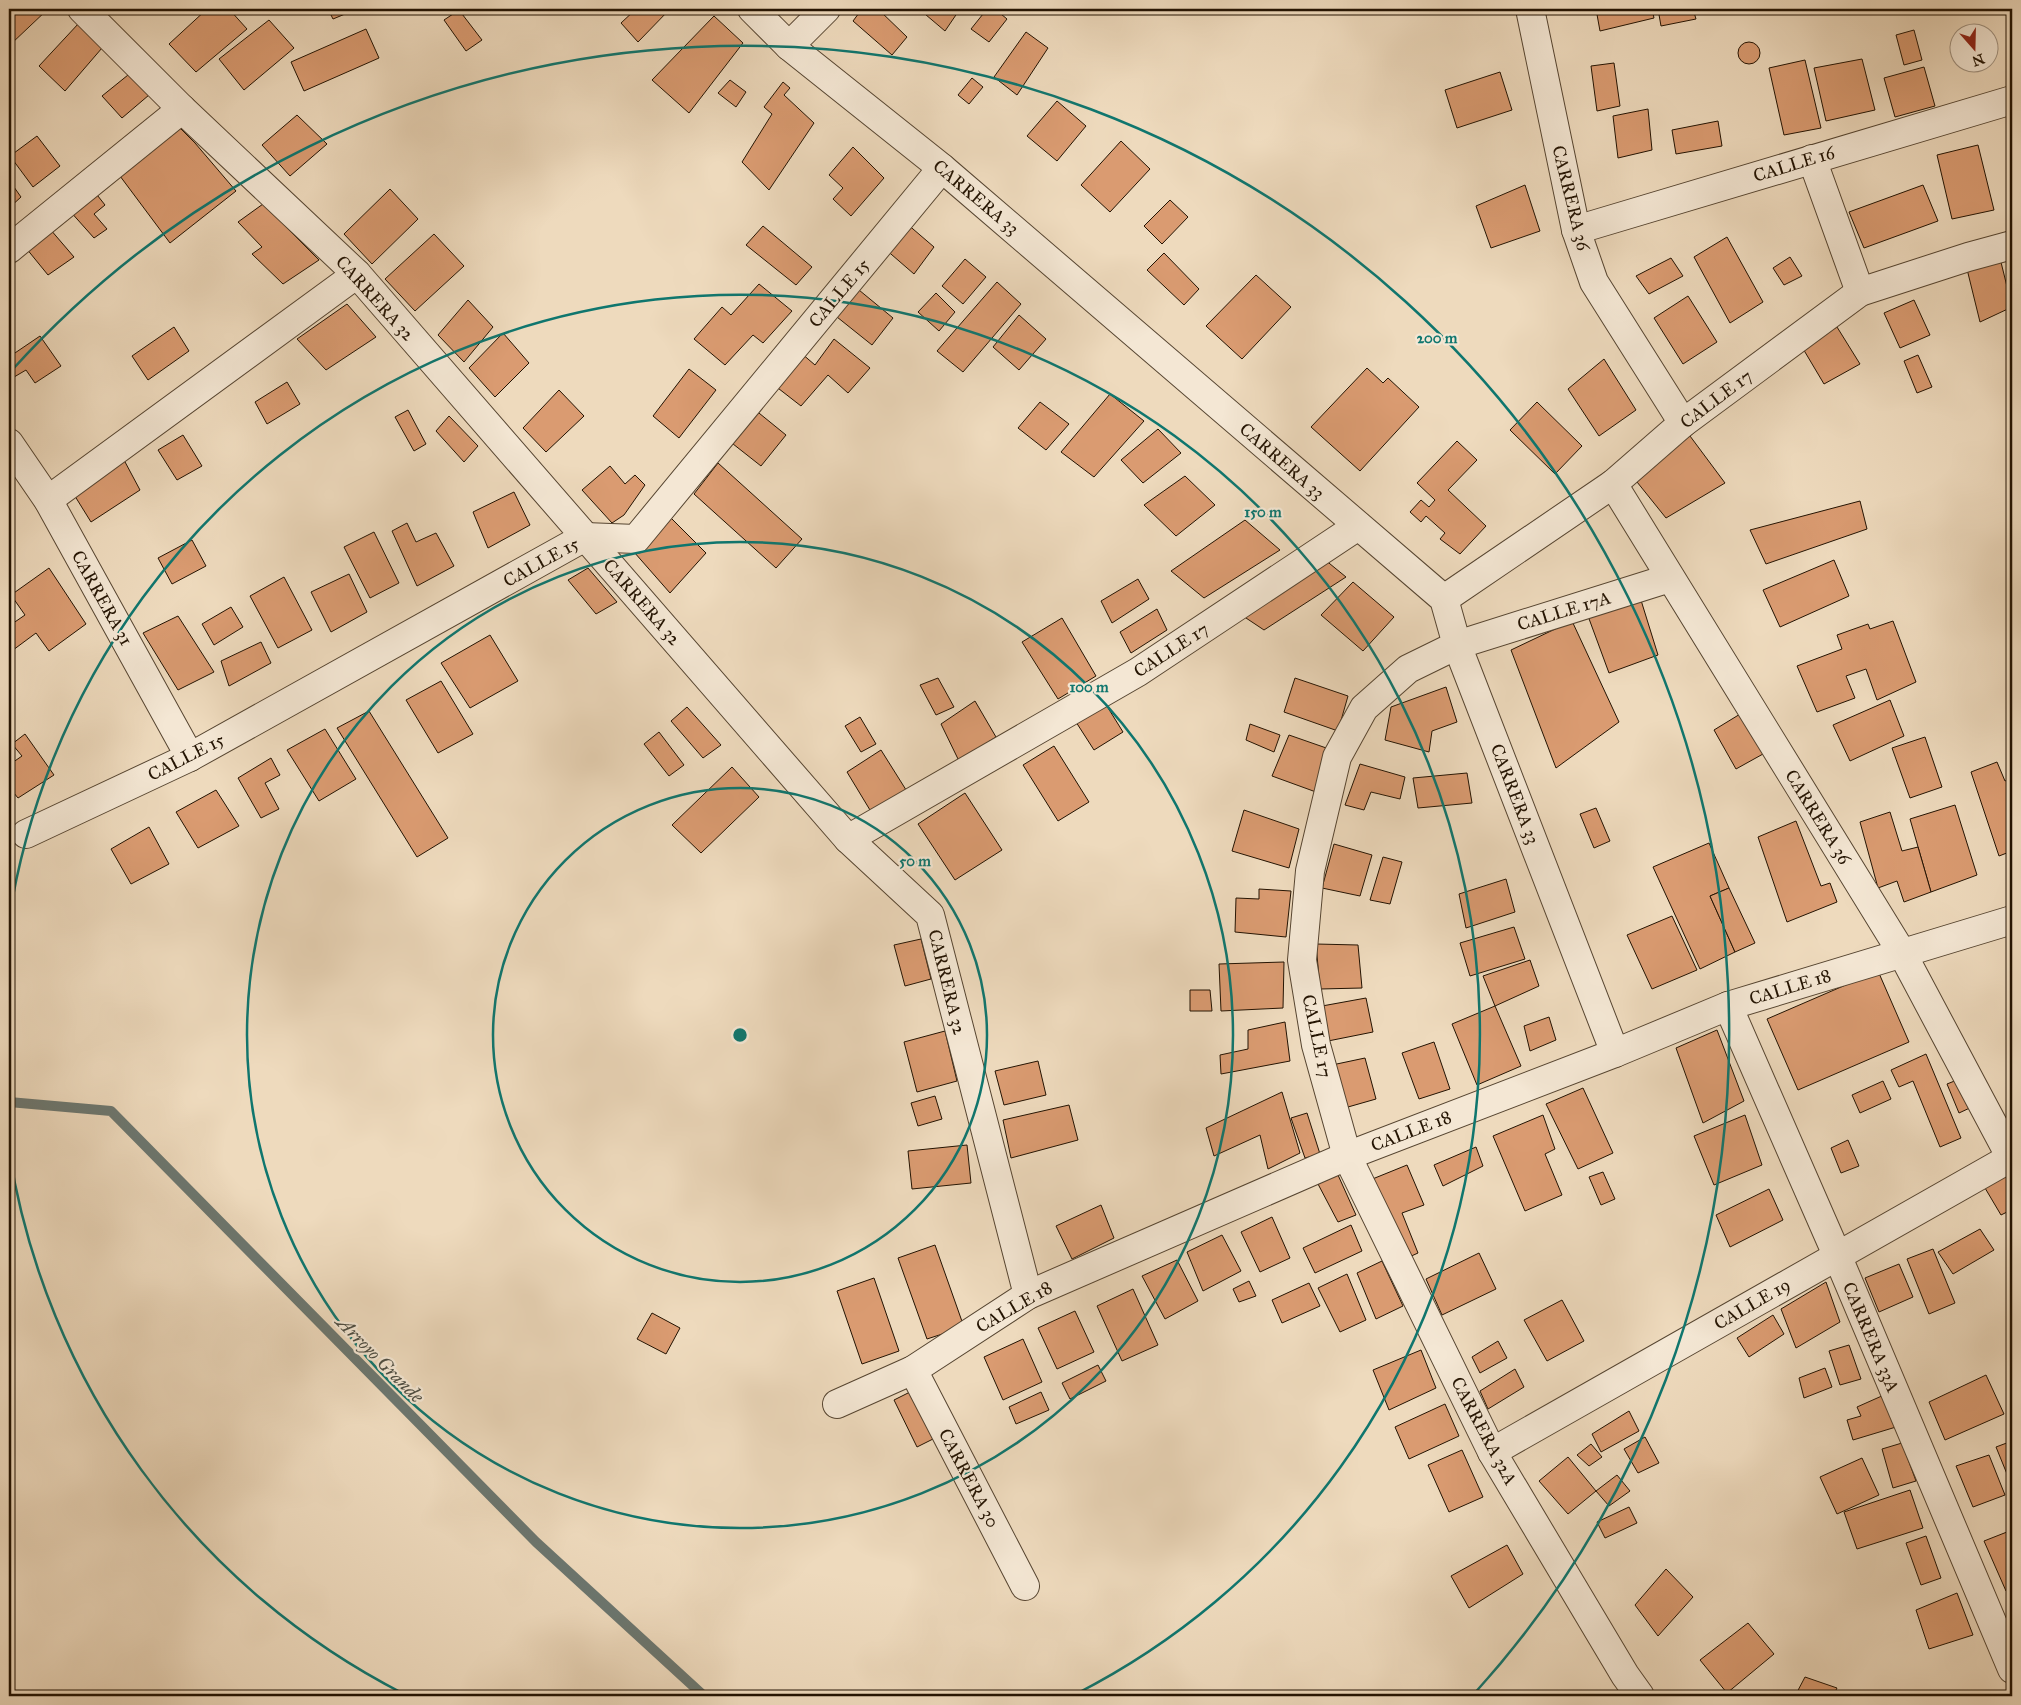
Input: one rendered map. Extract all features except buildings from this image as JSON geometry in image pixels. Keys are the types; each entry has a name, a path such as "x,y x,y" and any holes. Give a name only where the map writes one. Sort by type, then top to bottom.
{"street":[{"name":"CARRERA 32","path":"82,9 182,109 357,274 848,840 930,915 1028,1295"},
{"name":"CARRERA 33","path":"752,9 789,46 942,168 1444,599 1457,645 1615,1053"},
{"path":"789,46 826,9"},
{"name":"CARRERA 36","path":"1530,9 1576,230 1594,282 1683,423"},
{"name":"CALLE 16","path":"1576,230 2012,100"},
{"path":"9,250 182,109"},
{"path":"1812,159 1860,292"},
{"name":"CALLE 15","path":"26,834 190,757 585,537 636,538 942,168"},
{"name":"CALLE 17","path":"1444,599 1613,484 1683,423 1860,292 1968,257 2012,245"},
{"path":"48,500 357,274"},
{"name":"CARRERA 31","path":"9,443 48,500 190,757"},
{"name":"CARRERA 36","path":"1613,484 1902,953 2011,1157"},
{"name":"CALLE 17","path":"848,840 1138,672 1358,526"},
{"name":"CALLE 17A","path":"1457,645 1670,578"},
{"name":"CALLE 17","path":"1347,1156 1316,1044 1302,960 1310,872 1338,757 1364,708 1408,669 1457,645"},
{"name":"CALLE 18","path":"837,1404 913,1370 1028,1295 1347,1156 1615,1053 1728,1006 2012,920"},
{"name":"CARRERA 33A","path":"1728,1006 1837,1255 2012,1669"},
{"name":"CARRERA 32A","path":"1347,1156 1492,1452 1625,1675 1640,1696"},
{"name":"CALLE 19","path":"1492,1452 2011,1157"},
{"name":"CARRERA 30","path":"913,1370 1025,1586"}],"waterway":[{"name":"Arroyo Grande","path":"9,1102 111,1111 536,1542 704,1696"}]}
